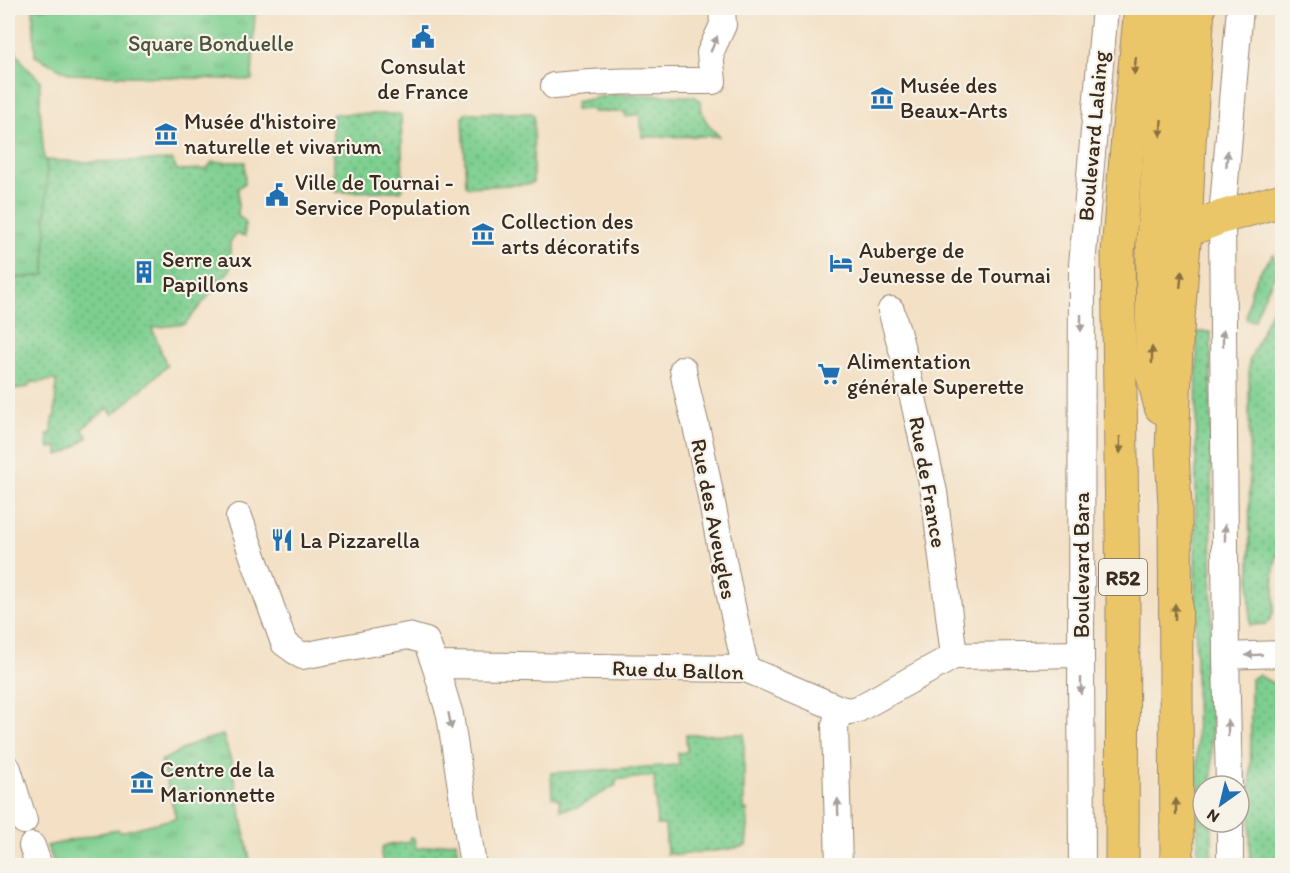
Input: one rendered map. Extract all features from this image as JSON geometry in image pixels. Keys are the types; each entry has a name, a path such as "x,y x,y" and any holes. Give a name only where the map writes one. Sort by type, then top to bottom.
{"main road":[{"name":"Boulevard Lalaing","path":"1118,253 1141,8"},
{"name":"R52","path":"1172,453 1152,371 1153,240 1173,8"},
{"name":"R52","path":"1177,866 1175,505 1172,453 1176,343 1198,8"},
{"path":"1118,253 1222,217 1282,200"},
{"name":"Boulevard Bara","path":"1118,253 1123,595 1122,866"}],"street":[{"path":"554,87 627,82 713,81 710,53 723,25 722,8"},
{"name":"Boulevard Lalaing","path":"1082,265 1105,8"},
{"path":"1229,774 1222,217 1240,8"},
{"path":"1082,265 1118,253"},
{"name":"Boulevard Bara","path":"1082,265 1082,866"},
{"name":"Rue de France","path":"891,310 934,492 954,656"},
{"name":"Rue des Aveugles","path":"683,369 746,669"},
{"path":"239,518 284,643 302,656 408,636 426,641 450,715 473,866"},
{"path":"839,866 835,725 840,709 849,711 858,709 954,656 1081,654"},
{"path":"1226,656 1282,654"},
{"name":"Rue du Ballon","path":"435,665 746,669 840,709"},
{"path":"8,769 24,821"},
{"path":"1230,834 1230,866"}],"green space":[{"name":"Square Bonduelle","path":"33,8 255,8 252,80 70,74 35,56"},
{"path":"8,39 25,66 40,80 40,108 47,173 45,275 8,279"},
{"path":"615,94 694,96 700,101 702,112 711,128 719,136 642,137 639,114 626,117 625,112 575,110 576,102"},
{"path":"465,113 531,113 534,115 533,182 468,187 466,185 463,116"},
{"path":"334,114 401,115 403,188 401,191 335,191 332,116"},
{"path":"46,160 86,162 172,160 177,170 206,169 212,162 245,162 245,183 238,188 238,216 245,221 245,236 236,234 230,242 230,270 185,324 152,328 167,366 113,415 108,408 82,429 88,437 68,452 58,455 58,447 49,448 47,434 52,433 55,416 56,380 29,383 29,387 8,390 8,279 45,275"},
{"path":"1274,254 1275,274 1254,321 1246,319 1254,284 1261,270"},
{"path":"1282,285 1282,546 1274,569 1273,613 1266,624 1250,625 1249,362"},
{"path":"1197,332 1211,332 1212,774 1197,774 1195,584"},
{"path":"1258,675 1276,685 1277,704 1282,706 1282,865 1250,865 1251,679"},
{"path":"744,734 744,810 747,810 748,827 746,846 677,855 667,854 665,825 657,825 654,776 616,780 616,785 578,807 560,810 559,799 552,797 551,773 679,765 678,753 687,752 686,735"},
{"path":"223,735 231,761 251,865 55,865 47,846 118,829 120,832 176,818 161,761 197,742"},
{"path":"1198,834 1212,834 1212,866 1198,865"},
{"path":"410,837 414,838 416,849 456,841 459,865 383,865 381,854 383,846 409,842"}],"place":[{"name":"Consulat de France","path":"423,37"},
{"name":"Musée des Beaux-Arts","path":"882,98"},
{"name":"Musée d'histoire naturelle et vivarium","path":"166,134"},
{"name":"Ville de Tournai - Service Population","path":"277,195"},
{"name":"Collection des arts décoratifs","path":"483,234"},
{"name":"Auberge de Jeunesse de Tournai","path":"841,263"},
{"name":"Serre aux Papillons","path":"144,272"},
{"name":"Alimentation générale Superette","path":"829,374"},
{"name":"La Pizzarella","path":"282,540"},
{"name":"Centre de la Marionnette","path":"142,782"}]}
